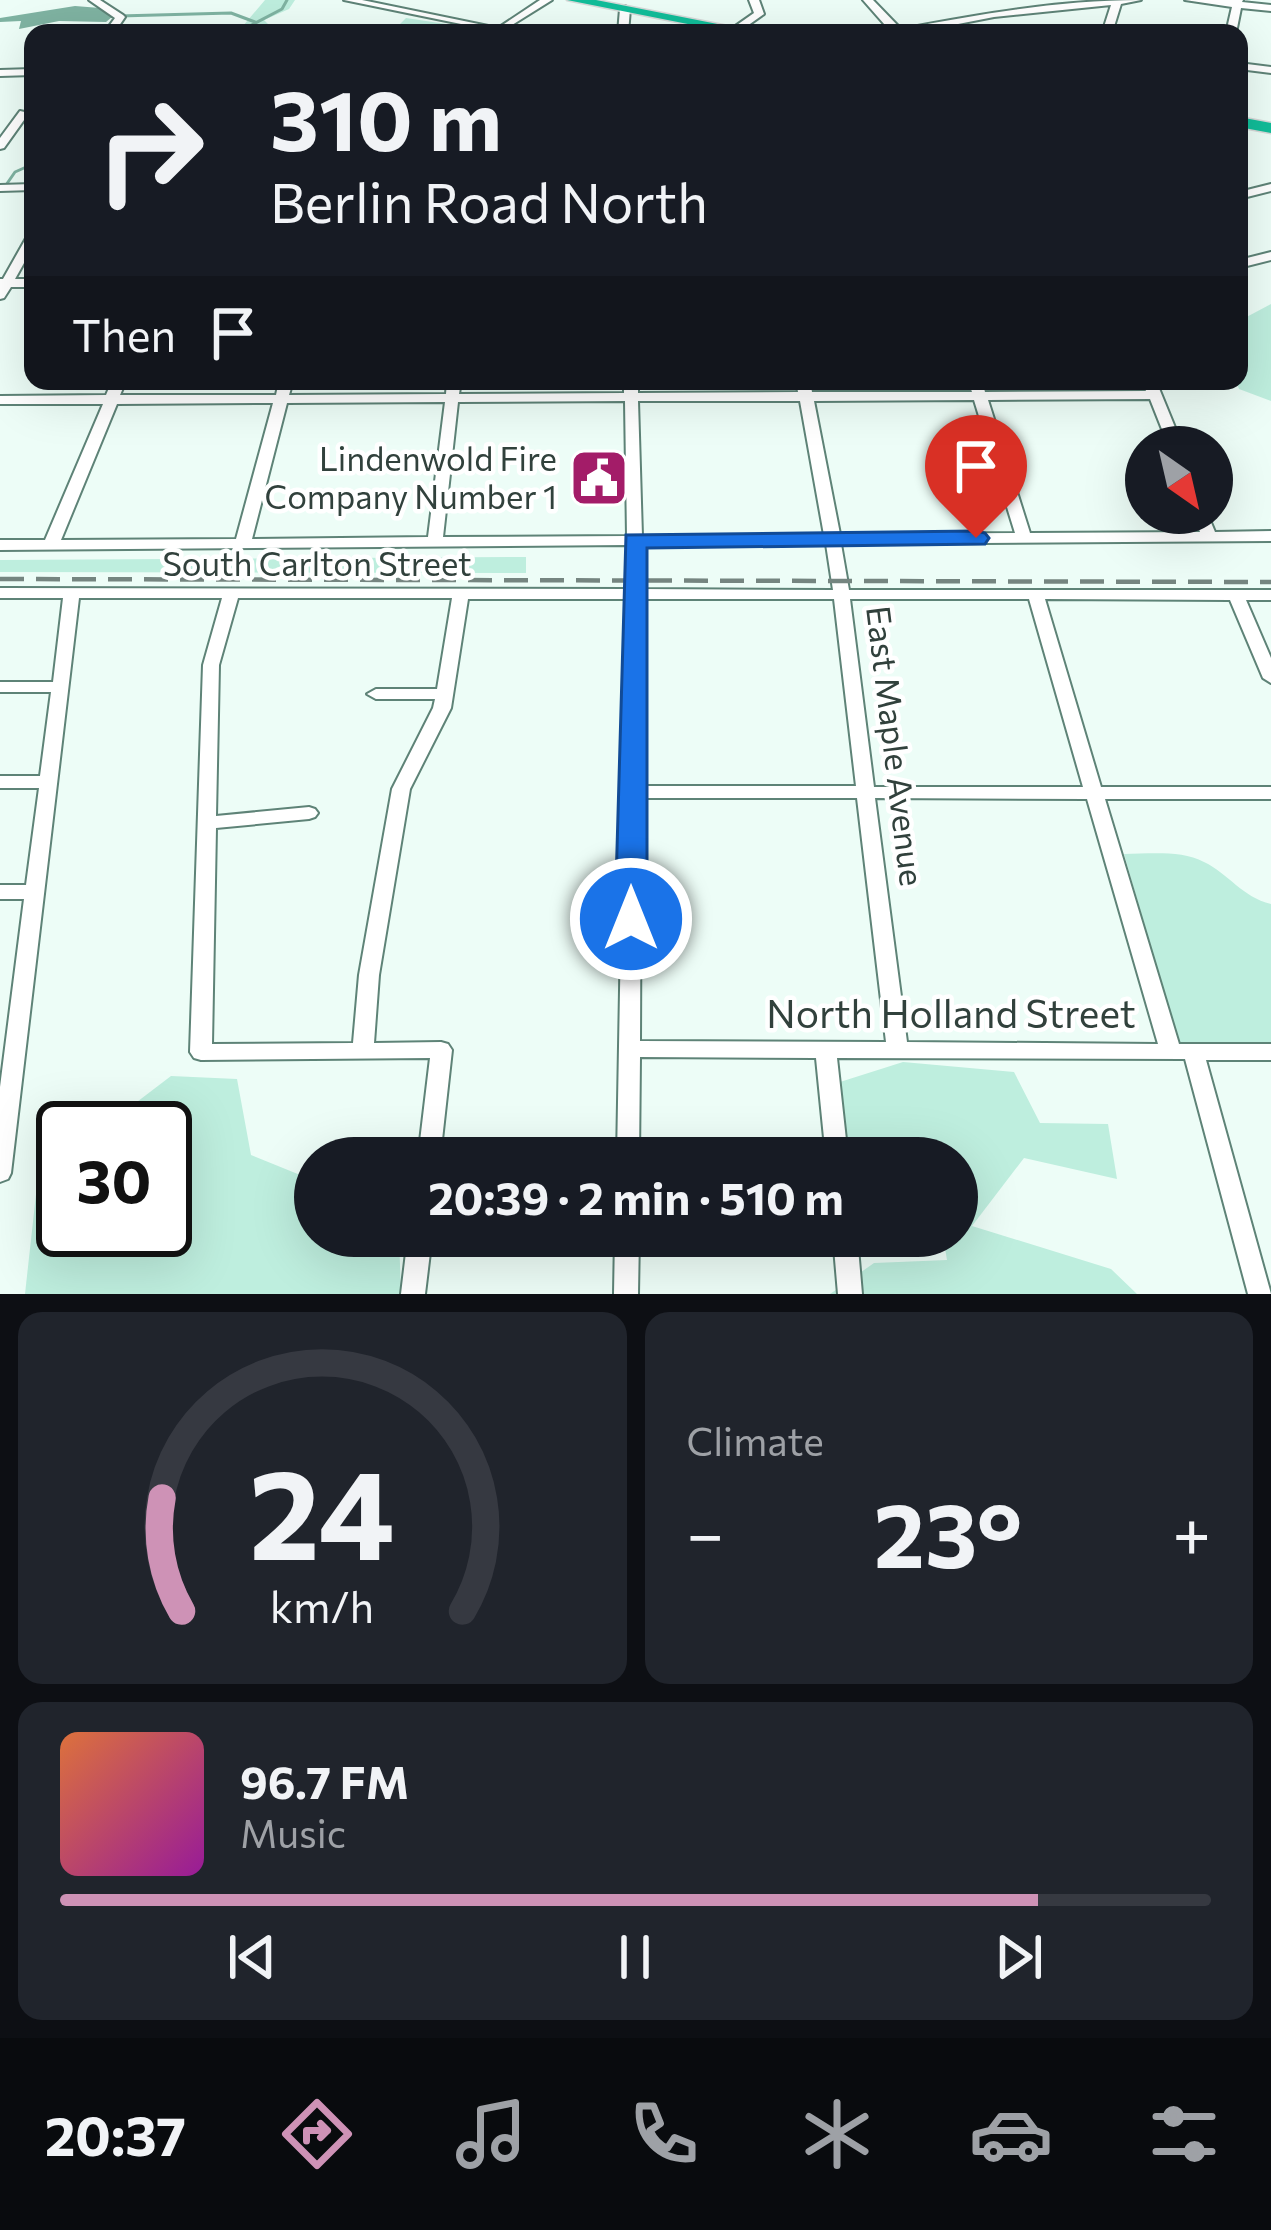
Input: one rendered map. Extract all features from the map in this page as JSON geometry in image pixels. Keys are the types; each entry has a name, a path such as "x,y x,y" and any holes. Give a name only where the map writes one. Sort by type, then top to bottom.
{"highway":[{"path":"574,0 708,24"}],"street":[{"path":"94,0 118,16 114,24"},
{"path":"350,0 462,24"},
{"path":"512,24 547,0"},
{"path":"868,0 890,24"},
{"path":"943,24 1077,3 1136,0"},
{"path":"1190,0 1271,8"},
{"path":"990,24 994,14"},
{"path":"0,146 24,113"},
{"path":"2,287 24,251"},
{"path":"51,545 115,390"},
{"path":"243,544 284,390"},
{"path":"0,400 281,399 436,390"},
{"path":"435,542 453,390"},
{"path":"628,1137 634,595 631,390"},
{"name":"East Maple Avenue","path":"804,390 842,595 898,1050"},
{"path":"978,390 1024,538"},
{"path":"1153,390 1167,426"},
{"path":"0,545 1271,536"},
{"name":"South Carlton Street","path":"0,592 1271,595"},
{"path":"0,1173 72,593"},
{"path":"1035,594 1095,795 1260,1294"},
{"path":"231,595 211,665 201,1052 441,1050 431,1137"},
{"path":"363,1051 369,975 400,789 434,731 461,595"},
{"path":"1236,595 1271,678"},
{"path":"0,687 60,687"},
{"path":"376,694 444,694"},
{"path":"0,782 47,782"},
{"path":"632,792 1271,793"},
{"path":"205,823 309,813"},
{"path":"0,892 33,892"},
{"name":"North Holland Street","path":"629,1049 1271,1052"},
{"path":"826,1049 835,1137"},
{"path":"413,1294 417,1257"},
{"path":"626,1257 626,1294"},
{"path":"847,1257 850,1294"}],"shaded area":[{"path":"265,0 295,0 289,9 264,20 268,24 245,24"},
{"path":"75,6 100,8 112,17 106,22 24,24 19,29 21,21 0,22 0,18"},
{"path":"406,18 446,24 400,24"},
{"path":"1271,304 1271,401 1242,390 1248,390 1248,316"},
{"path":"526,557 526,573 0,572 0,560"},
{"path":"1124,854 1195,858 1271,904 1271,1049 1183,1048 1178,1042"},
{"path":"903,1062 1014,1072 1040,1123 1108,1124 1117,1179 1024,1158 978,1218 978,1137 844,1137 840,1082"},
{"path":"171,1076 237,1079 251,1155 294,1172 294,1257 400,1257 401,1294 25,1294 36,1194 36,1257 192,1257 192,1101 138,1101"},
{"path":"978,1228 1111,1269 1137,1294 830,1294 874,1263 978,1257"}],"waterway":[{"path":"254,24 282,9 287,0"},
{"path":"119,16 231,13 255,22"},
{"path":"6,185 24,168"}],"railway":[{"path":"0,579 1271,582"}],"place":[{"name":"Lindenwold Fire Company Number 1","path":"599,478"}],"route":[{"path":"631,919 634,541 976,538"}]}
